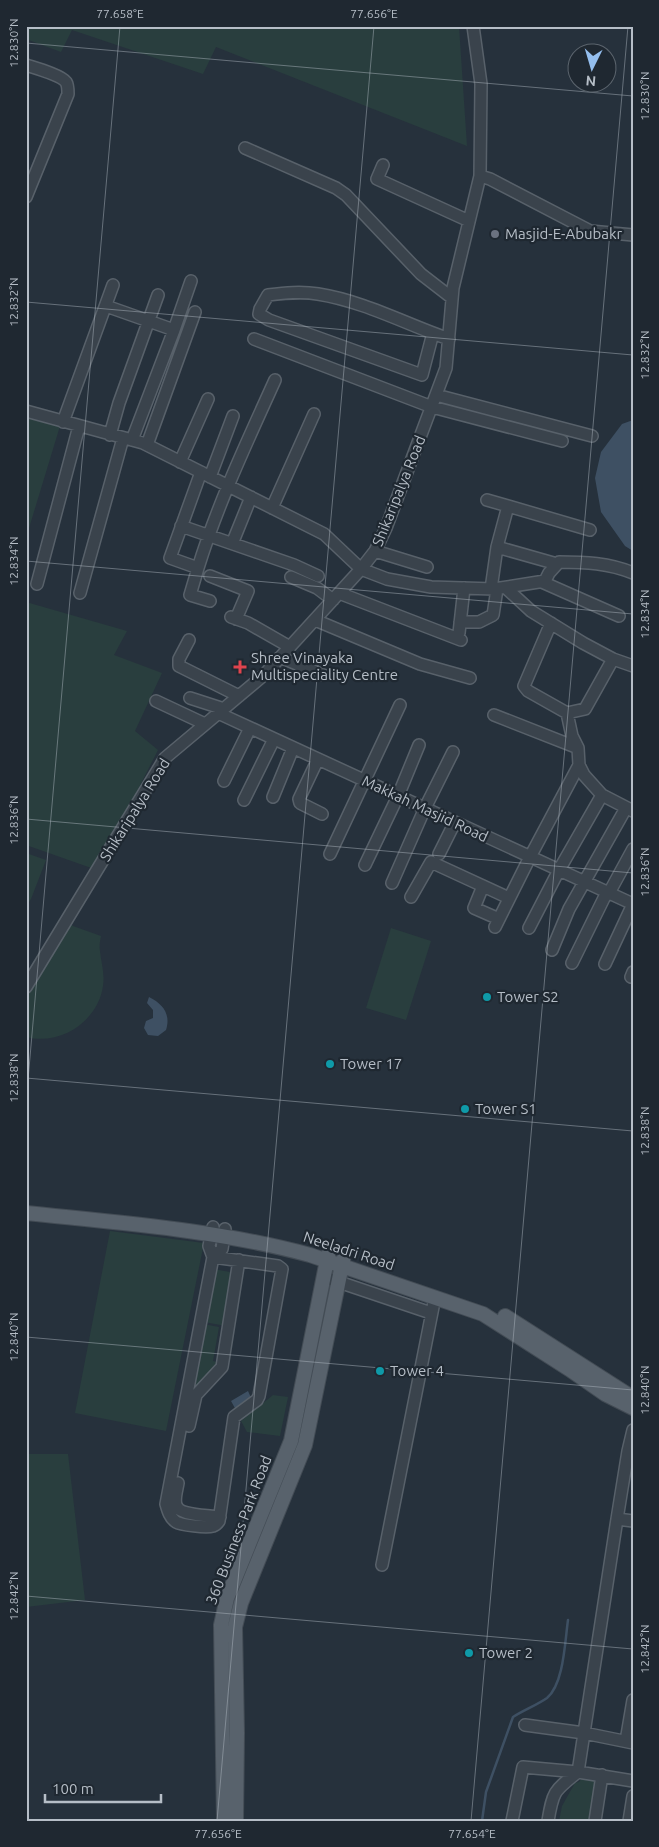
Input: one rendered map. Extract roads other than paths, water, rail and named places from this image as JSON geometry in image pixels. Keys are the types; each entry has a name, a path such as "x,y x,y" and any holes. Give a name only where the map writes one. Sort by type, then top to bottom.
{"main road":[{"name":"Neeladri Road","path":"26,1208 218,1232 342,1262 477,1302 510,1319 578,1368 606,1394 633,1408"},
{"name":"Neeladri Road","path":"26,1213 218,1232"},
{"name":"360 Business Park Road","path":"224,1821 221,1625 227,1598 291,1441 327,1258"},
{"name":"Neeladri Road","path":"342,1262 482,1314 633,1398"},
{"name":"360 Business Park Road","path":"236,1821 235,1627 241,1603 305,1445 342,1262"}],"street":[{"name":"Shikaripalya Road","path":"26,987 165,758 265,674 361,569 375,551 386,528 446,368 453,288 480,176 481,84 472,26"},
{"path":"26,65 61,78 66,82 68,94 26,197"},
{"path":"245,148 336,188 346,195 421,274 452,298"},
{"path":"383,165 377,179 469,221"},
{"path":"480,176 490,179 590,231 633,235"},
{"path":"80,593 127,439 174,330 191,282"},
{"path":"63,422 113,285"},
{"path":"433,333 422,375 269,320 259,314 268,295 316,293 341,298 449,339"},
{"path":"110,434 158,295"},
{"path":"106,306 174,330"},
{"path":"147,445 195,312"},
{"path":"254,339 432,407 562,441"},
{"path":"429,348 448,354"},
{"path":"210,601 190,595 208,536 227,485 275,380"},
{"path":"436,395 592,436"},
{"path":"180,462 208,398"},
{"path":"26,411 147,445 324,534 361,569 387,579 408,584 498,589 518,584 542,582 619,616"},
{"path":"272,508 314,414"},
{"path":"198,568 170,558 181,526 233,416"},
{"path":"37,584 80,426"},
{"path":"234,539 251,497"},
{"path":"487,500 590,530"},
{"path":"291,578 336,596 460,632 493,615 498,589 497,547 508,506"},
{"path":"181,526 294,565 318,576"},
{"path":"497,547 556,564 559,562 588,562 616,566 633,573"},
{"path":"375,551 427,567"},
{"path":"542,582 545,581 556,564"},
{"path":"210,576 248,591 233,618 248,623 290,647"},
{"path":"460,632 464,588"},
{"path":"498,589 583,644 613,659 633,666"},
{"path":"314,620 420,664 470,678"},
{"path":"551,623 524,686 528,691 567,713 585,709 613,659"},
{"path":"189,640 179,659 180,666 239,696"},
{"path":"280,657 323,675"},
{"name":"Makkah Masjid Road","path":"190,698 221,711 250,728 293,748 633,904"},
{"path":"156,701 205,724"},
{"path":"330,854 400,705"},
{"path":"552,950 569,909 584,882 630,810 602,795 591,784 579,765 578,748 572,736 567,713"},
{"path":"494,715 578,748"},
{"path":"224,781 250,728"},
{"path":"244,800 274,739"},
{"path":"366,865 419,745"},
{"path":"273,797 293,748"},
{"path":"392,883 452,752"},
{"path":"318,759 299,799 300,803 322,814"},
{"path":"483,886 474,908 497,923 579,765"},
{"path":"529,928 559,870 602,795"},
{"path":"439,854 455,822"},
{"path":"572,963 633,849"},
{"path":"411,897 431,862 509,898"},
{"path":"605,964 633,904"},
{"path":"213,1257 278,1266 282,1269 259,1396 257,1400 237,1414 232,1422 220,1516 216,1524 209,1526 180,1524 169,1513 166,1504 213,1257 222,1248 218,1232"},
{"path":"220,1516 182,1512 176,1507 175,1498 196,1395 222,1368 239,1260"},
{"path":"324,1277 431,1313"},
{"path":"382,1565 435,1297"},
{"path":"548,1821 552,1796 560,1786 578,1772 617,1519 628,1483 633,1430"},
{"path":"617,1519 633,1522"},
{"path":"525,1725 584,1733 629,1742 633,1700"},
{"path":"512,1821 522,1767 602,1775 633,1781"},
{"path":"594,1821 602,1775"},
{"path":"629,1821 633,1796"}],"water":[{"path":"633,420 633,551 625,546 601,512 595,478 601,452 622,424"},
{"path":"149,997 162,1006 167,1014 166,1030 158,1036 148,1035 144,1028 146,1021 153,1018 153,1010 147,1003"},
{"path":"248,1391 252,1400 236,1410 231,1401"}],"waterway":[{"path":"482,1821 486,1792 513,1717 547,1698 557,1683 563,1661 568,1620"}],"place":[{"name":"Masjid-E-Abubakr","path":"495,234"},
{"name":"Shree Vinayaka Multispeciality Centre","path":"240,667"},
{"name":"Tower S2","path":"487,997"},
{"name":"Tower 17","path":"330,1064"},
{"name":"Tower S1","path":"465,1109"},
{"name":"Tower 4","path":"380,1371"},
{"name":"Tower 2","path":"469,1653"}]}
